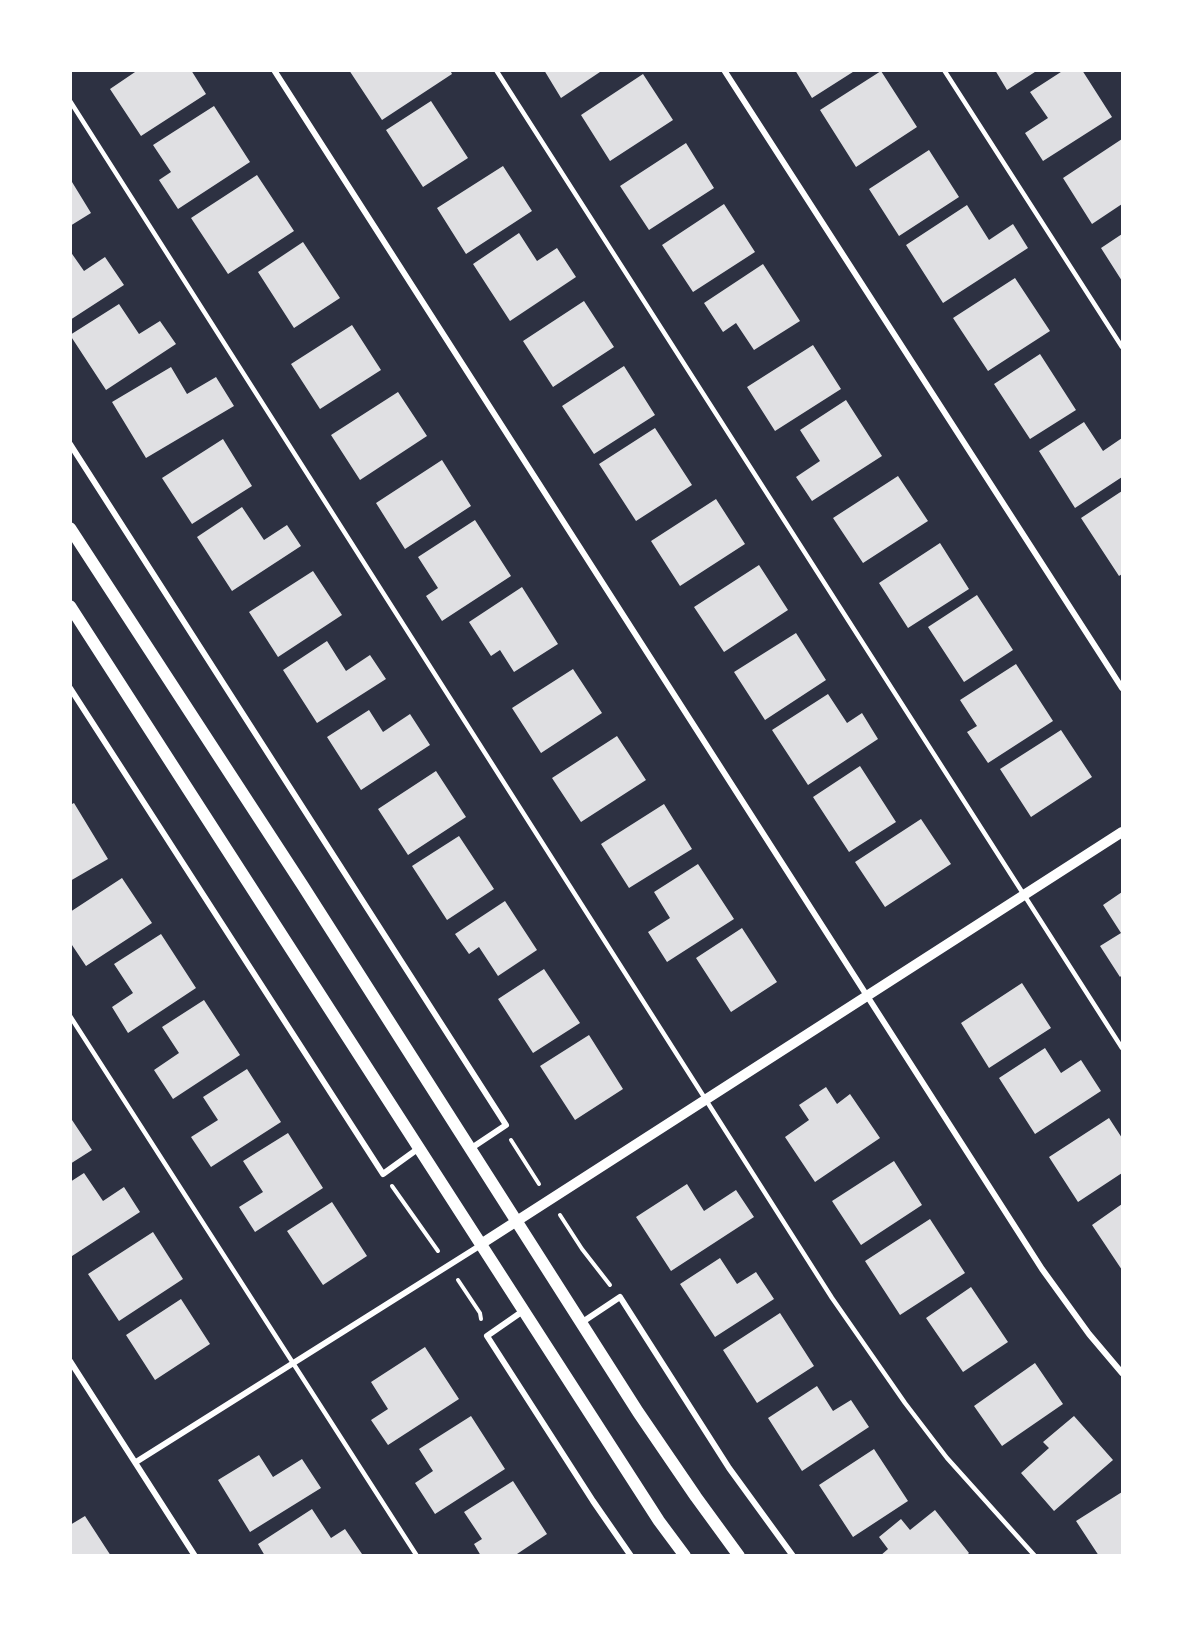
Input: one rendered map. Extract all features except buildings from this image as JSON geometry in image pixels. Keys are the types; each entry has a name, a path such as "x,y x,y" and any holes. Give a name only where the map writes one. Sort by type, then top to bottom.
{"main road":[{"path":"70,528 303,886 581,1323 689,1487 740,1556"},
{"path":"70,606 658,1521 685,1556"}],"street":[{"path":"274,70 1042,1269 1089,1334 1122,1373"},
{"path":"724,70 1122,688"},
{"path":"70,444 506,1125 470,1149"},
{"path":"70,687 383,1174 420,1148"},
{"path":"136,1462 516,1222 1122,832"},
{"path":"581,1323 620,1297 729,1468 793,1556"},
{"path":"524,1311 487,1336 631,1556"},
{"path":"70,1361 195,1556"}],"lane":[{"path":"496,70 1122,1048"},
{"path":"944,70 1122,347"},
{"path":"70,101 832,1298 946,1458 1035,1556"},
{"path":"70,1016 417,1556"}]}
